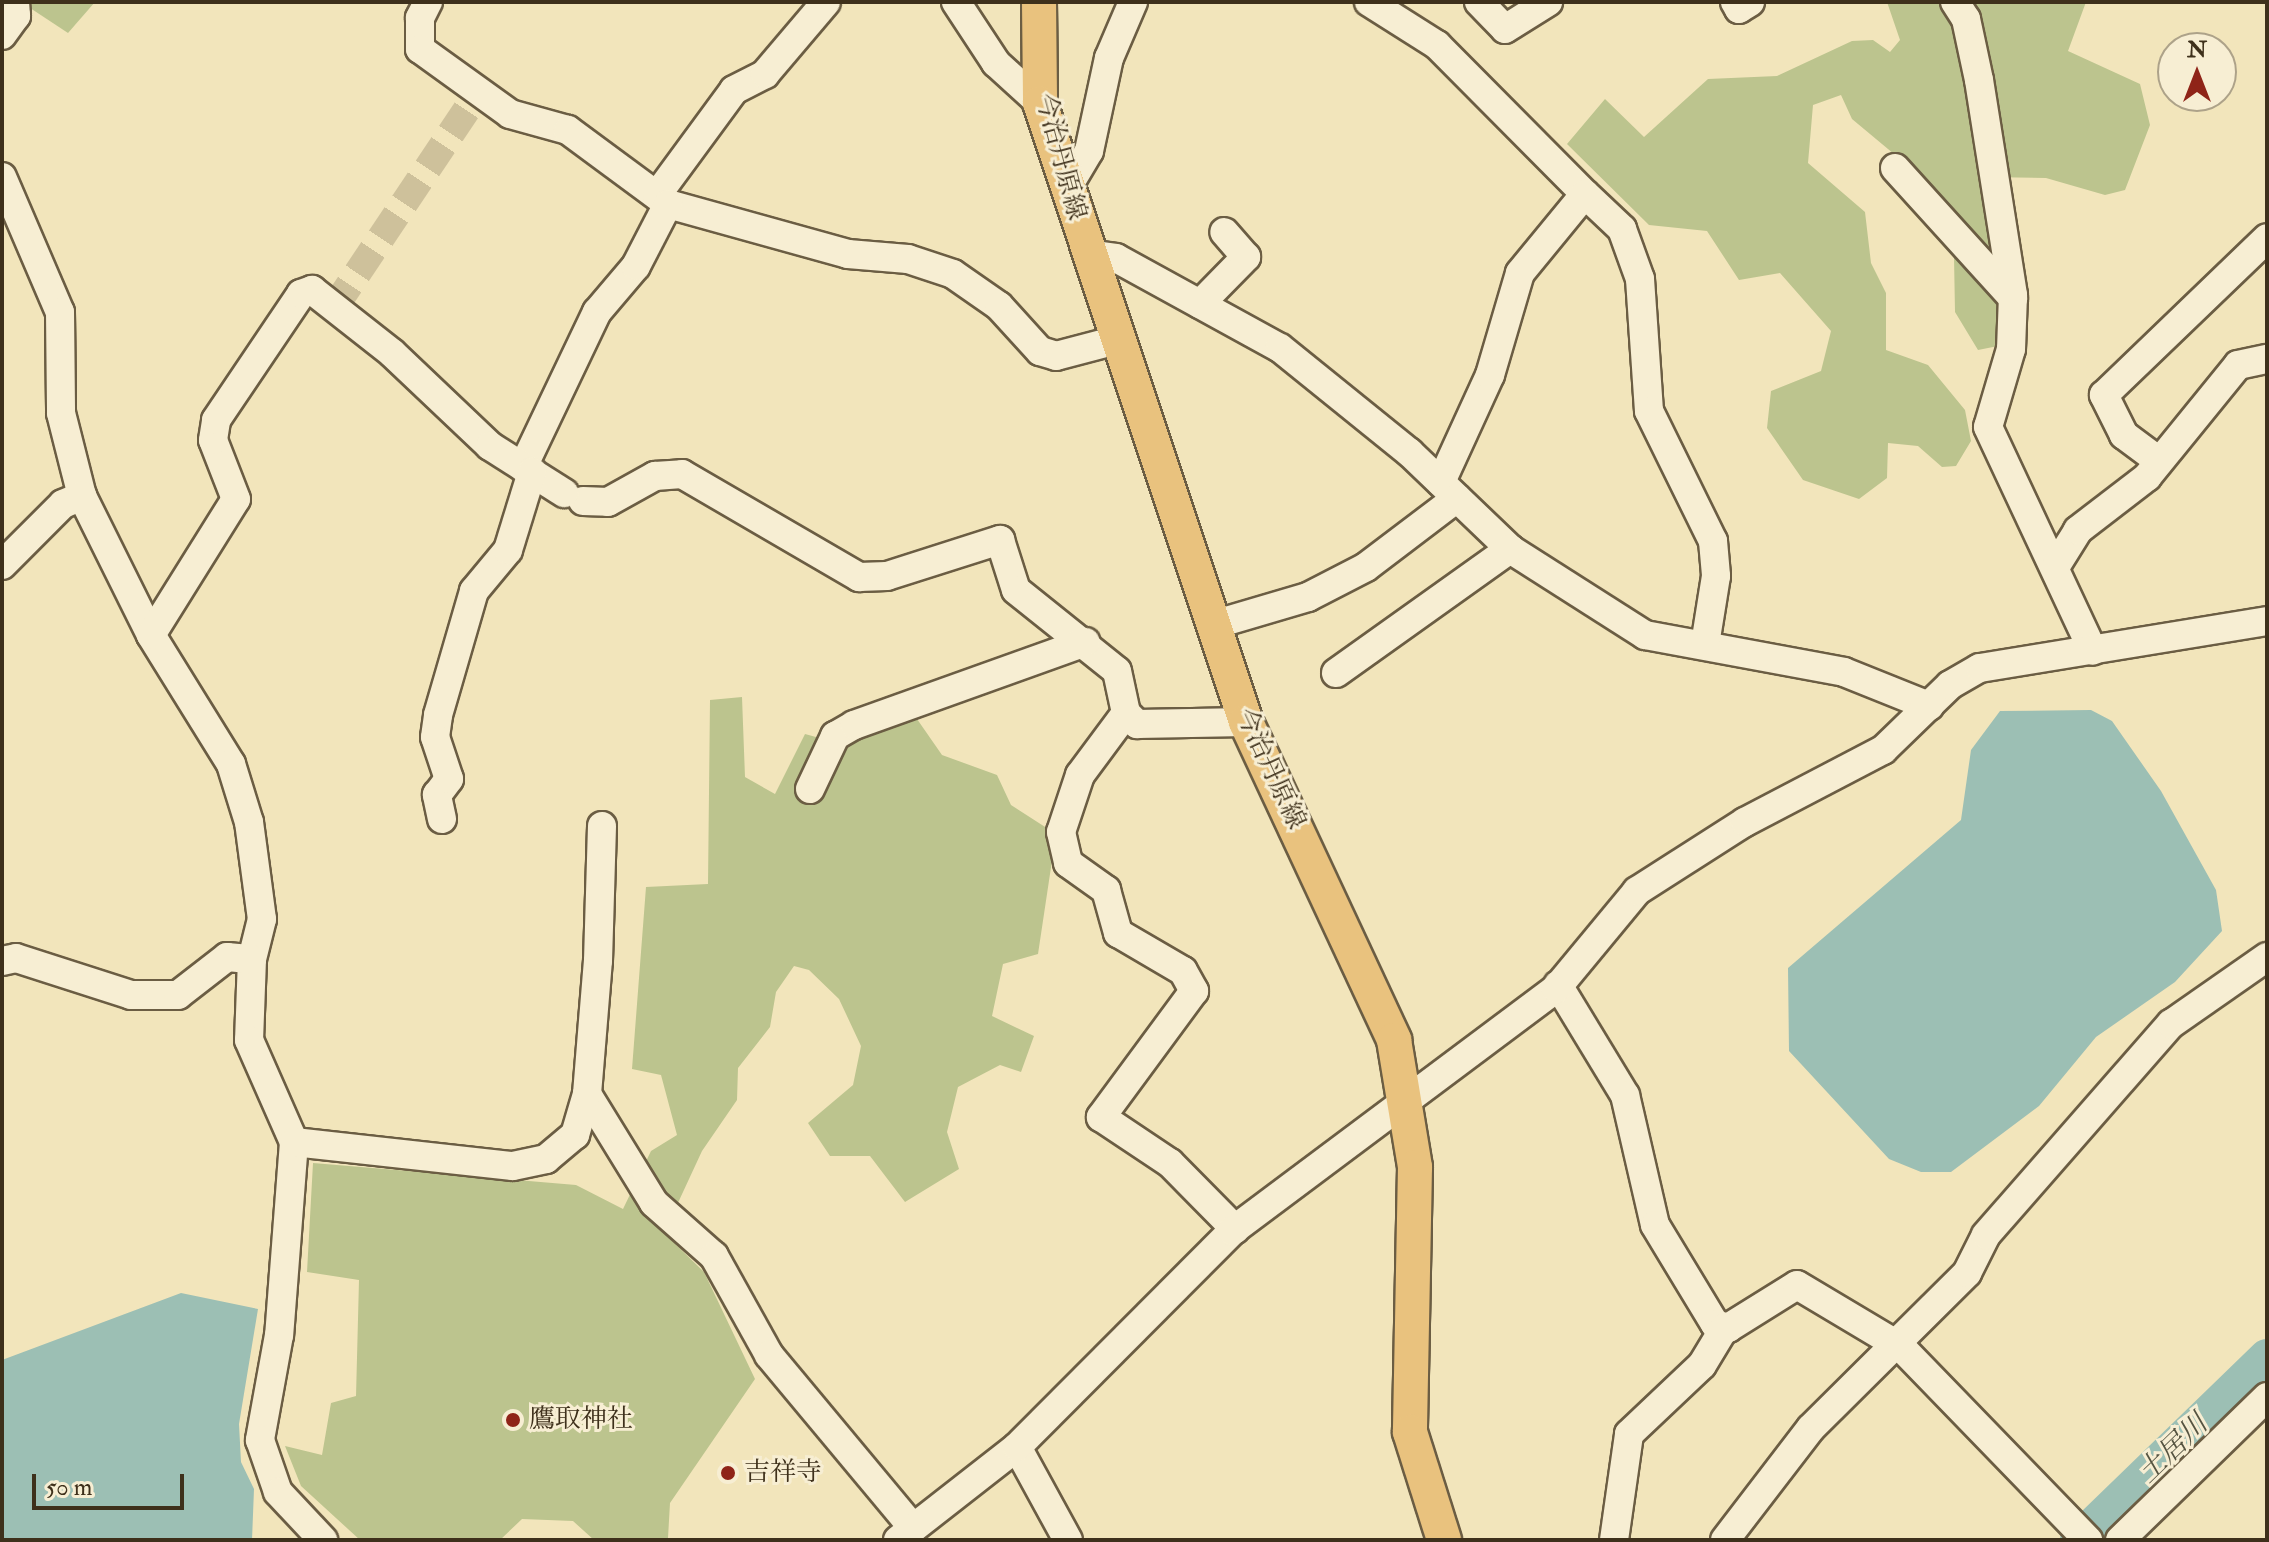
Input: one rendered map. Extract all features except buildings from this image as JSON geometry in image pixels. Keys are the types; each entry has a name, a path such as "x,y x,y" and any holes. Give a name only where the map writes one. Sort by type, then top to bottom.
{"main road":[{"name":"今治丹原線","path":"1039,2 1040,103 1088,254 1246,722 1374,986 1409,1101 1415,1167 1407,1392 1423,1487 1444,1540"}],"street":[{"path":"2,35 16,16 15,2"},
{"path":"428,2 420,18 420,49 510,114 568,130 662,200 835,251 908,259 953,274 999,306 1040,351 1056,356 1117,340"},
{"path":"442,819 437,795 449,779 435,737 438,715 474,591 508,550 528,469 597,312 636,266 662,200 734,90 765,74 826,2"},
{"path":"956,2 996,63 1040,103"},
{"path":"1067,188 1089,151 1109,58 1133,2"},
{"path":"1369,2 1437,45 1622,229 1640,279 1649,411 1713,541 1705,645"},
{"path":"1479,2 1505,29 1548,2"},
{"path":"1735,2 1739,9 1750,2"},
{"path":"1955,2 1966,19 1979,80 2013,298 2011,349 1988,427 2057,564 2093,651"},
{"path":"1895,168 2013,298"},
{"path":"2,177 60,312 61,413 82,496 151,635 231,764 249,822 262,919 252,959 249,1040 294,1142 279,1335 260,1440 278,1492 323,1540"},
{"path":"1213,625 1331,585 1449,490 1490,375 1520,273 1585,194"},
{"path":"1200,304 1246,257 1224,232"},
{"path":"2159,461 2124,435 2104,395 2267,238"},
{"path":"1088,254 1116,258 1308,367 1449,490 1510,549 1645,635 1844,672 1929,706"},
{"path":"151,635 236,499 213,440 216,420 301,294 312,290 392,353 490,446 574,497 608,502 655,476 682,474 859,577 887,576 1000,540 1016,590 1086,642 1117,671 1126,713 1137,724 1246,722"},
{"path":"2057,564 2078,530 2159,461 2238,365 2267,359"},
{"path":"2,565 63,504 82,496"},
{"path":"1336,673 1510,549"},
{"path":"587,1094 654,1203 714,1256 769,1355 906,1534 1017,1447 1235,1229 1409,1101 1558,985 1637,891 1745,822 1883,750 1929,706 1980,668 2267,621"},
{"path":"810,789 835,736 854,725 1086,642"},
{"path":"1126,713 1080,775 1061,832 1068,863 1106,890 1118,933 1183,971 1194,991 1101,1117 1170,1163 1235,1229"},
{"path":"294,1142 513,1166 546,1159 575,1135 587,1094 602,826"},
{"path":"2,961 16,958 131,995 178,995 227,957 252,959"},
{"path":"1725,1540 1811,1428 1893,1343 1967,1273 1986,1235 2171,1024 2265,963"},
{"path":"1558,985 1625,1095 1655,1225 1715,1324 1725,1327"},
{"path":"1614,1540 1629,1434 1702,1365 1725,1327 1797,1285 1893,1343 1985,1427 2081,1532"},
{"path":"2124,1539 2267,1397"},
{"path":"1017,1447 1068,1540"}],"green space":[{"path":"21,2 95,2 68,33"},
{"path":"1887,2 2086,2 2068,51 2140,84 2150,125 2125,190 2105,195 2046,178 1985,177 2003,345 1978,350 1955,312 1954,257 1942,209 1900,159 1852,119 1841,95 1813,105 1808,163 1865,212 1871,263 1886,293 1886,350 1928,365 1965,410 1971,441 1956,466 1942,467 1918,446 1888,443 1887,478 1859,499 1803,480 1767,428 1771,391 1821,371 1831,331 1780,273 1739,280 1707,231 1649,225 1567,144 1605,99 1644,137 1708,79 1777,76 1852,41 1873,40 1890,52 1900,40"},
{"path":"742,697 745,777 775,794 805,734 845,745 917,719 942,755 997,775 1011,805 1056,834 1038,954 1003,964 992,1016 1034,1036 1021,1072 1000,1065 958,1087 947,1132 959,1169 905,1202 870,1156 830,1156 808,1123 853,1085 861,1046 839,999 809,970 794,966 776,992 770,1027 738,1068 737,1100 702,1151 664,1233 704,1272 755,1379 670,1503 668,1538 594,1540 573,1521 522,1519 500,1540 360,1540 301,1486 285,1446 322,1455 331,1403 356,1396 359,1280 307,1272 313,1163 576,1185 623,1209 651,1151 677,1135 661,1075 632,1069 646,887 708,884 710,700"}],"water":[{"path":"2091,710 2112,721 2161,791 2216,890 2222,931 2175,982 2096,1037 2039,1106 1951,1172 1921,1172 1889,1159 1789,1051 1788,968 1961,820 1971,750 2000,711"},
{"path":"181,1293 258,1309 239,1424 241,1462 254,1489 252,1540 2,1540 2,1360"}],"waterway":[{"name":"土居川","path":"2078,1540 2267,1357"}],"tunnel":[{"path":"334,308 479,91"}],"place":[{"name":"鷹取神社","path":"513,1420"},
{"name":"吉祥寺","path":"728,1473"}]}
